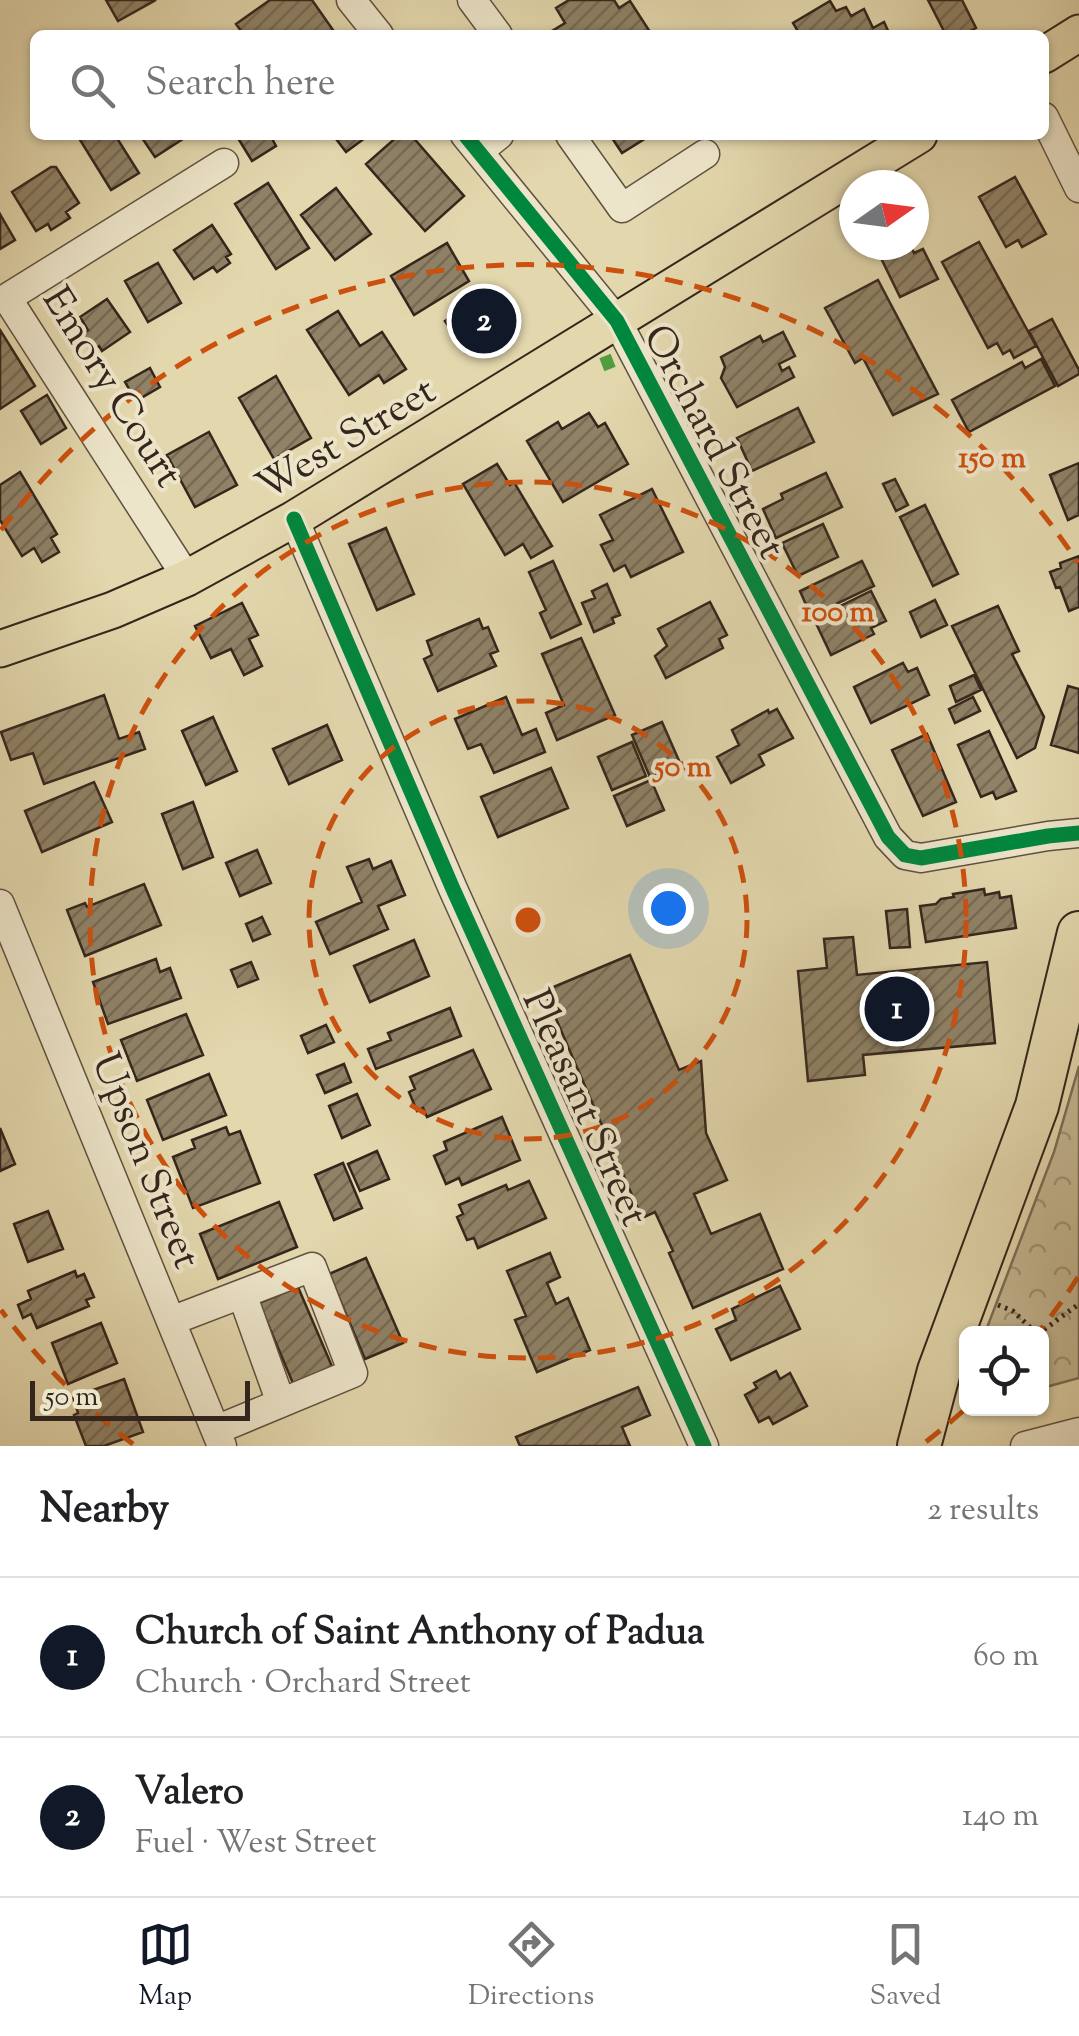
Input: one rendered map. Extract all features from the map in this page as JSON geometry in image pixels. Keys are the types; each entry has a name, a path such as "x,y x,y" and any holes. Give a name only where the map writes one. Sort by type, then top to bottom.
{"highway":[{"path":"919,1446 939,1371 1037,1106 1079,933"}],"main road":[{"path":"1049,52 1079,33"},
{"name":"West Street","path":"0,649 113,610 187,578 294,519 911,140"}],"street":[{"path":"351,0 374,30"},
{"path":"472,0 494,30"},
{"path":"1049,128 1079,188"},
{"name":"Orchard Street","path":"481,140 617,321 888,837 905,855 921,858 1079,832"},
{"path":"574,140 622,208 705,154"},
{"name":"Emory Court","path":"187,578 7,298 224,162"},
{"name":"Pleasant Street","path":"294,519 453,890 704,1446"},
{"name":"Upson Street","path":"0,904 219,1438"},
{"path":"171,1322 312,1268 352,1373 282,1403 219,1438"},
{"path":"242,1294 282,1403"},
{"path":"1025,1446 1079,1432"}],"path":[{"path":"991,1302 1013,1311 1029,1326"},
{"path":"1048,1326 1079,1304"}],"green space":[{"path":"1079,1066 1079,1378 1049,1386 1049,1326 988,1326 1054,1152"}],"building":[{"path":"106,0 156,0 118,21"},
{"path":"270,0 312,0 333,30 240,30 236,24"},
{"path":"569,0 614,0 619,8 630,1 649,30 554,30 565,23 556,8"},
{"path":"928,0 962,0 976,28 943,30"},
{"path":"830,1 836,11 846,7 851,16 864,9 873,28 884,22 888,30 797,30 793,23"},
{"path":"80,140 118,140 139,173 111,190"},
{"path":"143,140 181,140 155,157"},
{"path":"239,140 273,140 276,146 252,161"},
{"path":"337,140 362,140 346,152"},
{"path":"393,140 415,140 464,196 425,231 366,164"},
{"path":"613,140 643,140 622,153"},
{"path":"56,167 79,203 66,212 70,218 51,230 48,224 36,231 12,192"},
{"path":"1015,177 1046,234 1022,247 1018,240 1006,247 979,197"},
{"path":"268,183 309,248 276,269 235,204"},
{"path":"336,188 371,234 335,260 301,215"},
{"path":"0,214 15,240 0,249"},
{"path":"212,225 231,254 226,257 230,263 217,272 213,267 194,279 174,250"},
{"path":"979,242 1036,346 1014,358 1010,350 1003,354 997,343 988,348 942,262"},
{"path":"447,243 469,281 414,315 391,276"},
{"path":"882,260 928,260 938,279 900,297"},
{"path":"158,263 181,303 148,322 125,281"},
{"path":"878,280 938,394 893,415 863,358 855,363 825,308"},
{"path":"487,294 508,325 466,352 445,321"},
{"path":"107,299 130,332 102,351 99,346 92,351 80,335 88,330 80,317"},
{"path":"338,311 360,346 382,332 406,369 384,383 379,375 349,395 307,330"},
{"path":"1052,319 1079,370 1079,374 1058,386 1029,331"},
{"path":"0,330 35,386 0,409"},
{"path":"783,332 795,356 779,364 782,371 789,367 794,377 737,407 721,378 725,367 721,357 760,336 763,342"},
{"path":"1041,359 1055,386 969,432 952,400 1022,362 1025,368"},
{"path":"150,368 160,387 136,401 125,382"},
{"path":"276,376 311,438 274,459 239,398"},
{"path":"47,395 66,428 41,444 21,411"},
{"path":"798,408 814,442 752,471 737,438"},
{"path":"589,413 598,427 605,423 628,464 563,502 527,441 558,422 562,429"},
{"path":"209,432 237,485 195,507 167,455"},
{"path":"1079,463 1079,515 1068,520 1050,475"},
{"path":"497,464 510,485 514,482 552,546 531,558 523,544 505,555 463,484"},
{"path":"20,472 57,534 51,538 59,552 42,562 34,548 22,556 0,520 0,485"},
{"path":"826,473 842,507 776,538 763,509 783,499 781,494"},
{"path":"895,479 908,505 896,511 883,484"},
{"path":"652,489 683,552 631,577 625,565 614,571 601,545 613,540 600,515"},
{"path":"925,505 958,574 933,586 900,517"},
{"path":"823,524 838,557 798,576 782,543"},
{"path":"386,528 414,594 377,610 349,544"},
{"path":"1079,556 1079,607 1069,611 1050,572 1061,568 1060,563"},
{"path":"553,561 581,624 551,638 540,613 546,610 529,572"},
{"path":"862,561 874,586 811,616 800,591"},
{"path":"607,584 620,615 612,618 614,623 594,632 582,603 595,598 592,591"},
{"path":"871,591 886,621 871,628 874,634 831,655 814,619"},
{"path":"935,600 947,625 921,637 910,612"},
{"path":"710,602 727,635 719,639 723,648 666,678 655,656 667,646 658,629"},
{"path":"242,603 258,635 249,639 262,666 244,675 231,649 211,658 195,626"},
{"path":"998,606 1019,651 1012,654 1044,717 1035,748 1017,758 952,626"},
{"path":"479,619 483,629 488,627 498,651 490,654 496,666 438,691 424,659 432,655 427,641"},
{"path":"581,638 615,715 557,740 546,713 564,705 542,654"},
{"path":"903,663 908,672 917,668 929,695 871,723 854,687"},
{"path":"974,675 981,690 956,702 950,686"},
{"path":"1068,686 1079,689 1079,753 1051,745"},
{"path":"104,695 119,739 139,732 145,749 44,784 33,753 11,760 1,732"},
{"path":"506,697 522,735 536,729 545,752 494,773 481,744 468,749 455,719"},
{"path":"973,697 980,711 955,723 949,709"},
{"path":"777,709 793,738 759,755 764,765 731,783 717,757 739,745 732,730"},
{"path":"213,717 237,771 206,785 182,731"},
{"path":"662,722 680,763 650,777 632,735"},
{"path":"327,725 342,760 289,784 273,749"},
{"path":"989,731 1016,791 996,799 993,792 981,797 958,745"},
{"path":"927,734 956,802 923,816 892,750"},
{"path":"632,742 646,776 612,790 598,757"},
{"path":"551,768 568,808 498,837 481,797"},
{"path":"651,780 664,810 627,826 614,796"},
{"path":"94,782 112,822 42,852 25,811"},
{"path":"193,802 213,857 183,869 162,814"},
{"path":"257,850 271,883 240,896 226,863"},
{"path":"369,859 373,869 391,861 405,895 378,906 388,929 330,954 316,922 362,902 347,867"},
{"path":"144,884 161,925 85,956 67,910 85,903 87,907"},
{"path":"984,889 985,895 999,892 1000,898 1011,896 1016,928 926,942 920,906 936,904 954,897 953,894"},
{"path":"907,909 910,947 890,948 886,911"},
{"path":"262,917 270,934 253,941 246,924"},
{"path":"853,937 857,975 987,962 995,1043 863,1055 865,1075 808,1081 798,971 827,968 824,939"},
{"path":"414,940 429,976 370,1002 354,966"},
{"path":"630,955 679,1070 701,1061 706,1133 727,1180 694,1194 711,1234 760,1214 783,1269 693,1308 655,1212 642,1218 544,991"},
{"path":"156,959 160,972 170,968 181,998 108,1024 93,982"},
{"path":"251,962 258,979 238,987 231,970"},
{"path":"450,1008 461,1036 376,1069 368,1049 391,1040 388,1033"},
{"path":"186,1014 203,1055 137,1081 121,1040"},
{"path":"326,1025 334,1042 308,1053 301,1036"},
{"path":"473,1050 491,1089 427,1117 423,1108 417,1111 409,1092 415,1089 410,1077"},
{"path":"344,1064 351,1082 325,1093 317,1075"},
{"path":"209,1074 226,1115 163,1140 147,1100"},
{"path":"357,1094 370,1125 342,1138 329,1106"},
{"path":"502,1117 520,1160 462,1185 459,1178 446,1184 434,1156 447,1150 444,1142"},
{"path":"226,1127 229,1135 240,1131 260,1183 193,1208 173,1157 195,1148 192,1140"},
{"path":"0,1128 15,1164 0,1171"},
{"path":"377,1151 389,1179 360,1191 348,1164"},
{"path":"343,1163 362,1208 334,1220 315,1175"},
{"path":"529,1181 546,1218 478,1248 474,1238 467,1240 457,1217 463,1214 459,1205 506,1185 508,1190"},
{"path":"279,1202 297,1247 218,1279 200,1234"},
{"path":"48,1211 63,1249 28,1262 14,1224"},
{"path":"550,1253 560,1277 547,1283 556,1304 568,1298 590,1350 537,1372 515,1320 526,1316 507,1271"},
{"path":"366,1258 403,1343 365,1359 329,1274"},
{"path":"75,1271 77,1277 84,1274 94,1297 86,1300 89,1306 37,1328 31,1314 23,1318 18,1305 31,1299 28,1291"},
{"path":"780,1286 800,1329 731,1360 716,1329 736,1320 732,1309"},
{"path":"298,1287 334,1371 295,1388 259,1303"},
{"path":"101,1323 117,1363 68,1384 52,1343"},
{"path":"776,1371 780,1379 790,1373 807,1406 773,1424 769,1417 759,1422 745,1395 757,1388 754,1383"},
{"path":"124,1379 143,1432 104,1446 86,1446 74,1415 78,1413 73,1397"},
{"path":"638,1387 650,1415 622,1427 630,1446 520,1446 516,1437"}],"marked path":[{"path":"605,356 610,369"}],"cycle path":[{"path":"469,140 617,321 888,837 905,855 921,858 1079,833"},
{"path":"294,519 453,889 704,1446"}],"place":[{"name":"Valero","path":"484,321"},
{"name":"Church of Saint Anthony of Padua","path":"897,1009"}]}
